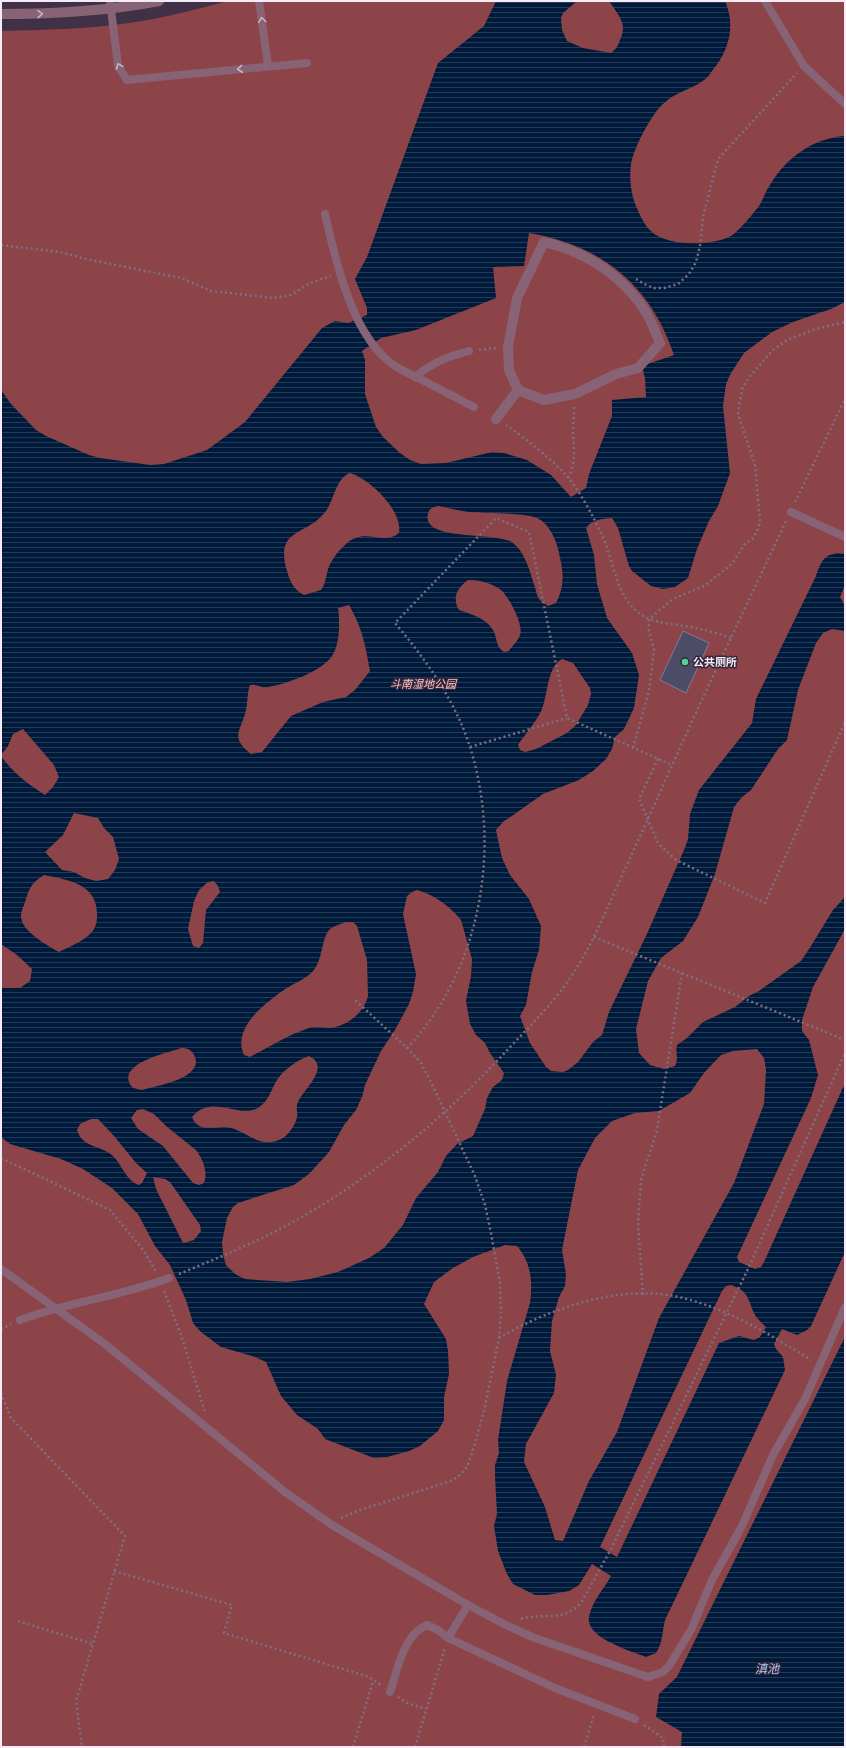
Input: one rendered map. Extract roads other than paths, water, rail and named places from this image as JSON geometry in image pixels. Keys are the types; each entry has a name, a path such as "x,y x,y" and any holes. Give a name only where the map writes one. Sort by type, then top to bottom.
{"street":[{"path":"1,14 40,14 110,5 159,1"},
{"path":"544,242 565,247 584,256 623,284 640,302 651,320 660,343 638,368 616,374 575,394 544,400 518,390 509,370 508,347 517,298 544,242"},
{"path":"496,419 518,390"}],"lane":[{"path":"259,1 268,66"},
{"path":"765,1 804,66 845,104"},
{"path":"110,5 118,66 127,80 307,63"},
{"path":"326,214 340,273 350,304 372,343 384,357 396,366 474,407"},
{"path":"415,377 435,362 469,351"},
{"path":"791,512 845,537"},
{"path":"1,1269 105,1344 285,1492 332,1525 468,1605 504,1624 532,1637 648,1678 663,1672 669,1666 691,1630 712,1580 742,1526 773,1455 805,1399 845,1307"},
{"path":"20,1320 56,1308 125,1293 169,1278"},
{"path":"448,1638 468,1605"},
{"path":"390,1692 407,1644 414,1632 427,1625 438,1630 448,1638 555,1688 635,1719"}],"water":[{"path":"496,1 577,1 563,13 561,18 562,30 567,41 583,48 611,53 616,49 623,29 619,15 609,1 725,1 730,20 730,29 729,38 723,55 705,79 668,100 658,109 643,133 632,158 630,181 636,206 643,221 649,229 667,240 682,243 703,243 720,240 732,235 744,224 759,206 768,188 784,166 792,158 811,145 845,136 845,302 831,309 793,322 772,332 744,353 731,373 726,384 723,406 730,473 718,506 709,521 697,549 688,578 675,587 663,589 651,586 632,571 629,566 618,528 612,518 595,521 586,528 594,555 597,584 607,618 632,653 639,675 634,708 624,729 615,737 612,749 606,759 593,771 579,780 543,794 504,821 496,830 502,858 510,875 529,899 541,926 539,950 532,972 526,1005 520,1016 530,1043 546,1067 551,1071 563,1072 578,1062 593,1042 602,1035 609,1012 646,936 684,850 688,839 690,814 699,790 752,723 756,699 822,561 829,555 839,553 845,554 845,585 840,597 845,606 845,631 832,629 823,633 816,643 798,690 787,740 778,749 751,790 742,797 734,807 715,874 698,917 683,941 661,958 648,981 636,1029 639,1053 650,1065 664,1069 675,1066 677,1060 677,1045 687,1038 703,1022 735,1007 801,961 833,910 845,897 845,929 813,987 802,1020 802,1031 809,1040 818,1075 811,1098 737,1257 739,1262 755,1269 761,1267 845,1083 845,1252 811,1326 807,1330 797,1335 782,1329 774,1344 776,1349 783,1357 785,1370 665,1620 658,1649 656,1653 646,1657 610,1643 594,1631 590,1625 589,1617 593,1606 598,1595 611,1576 592,1564 579,1585 569,1591 547,1595 535,1595 513,1584 507,1574 498,1551 494,1526 497,1514 495,1465 499,1453 498,1440 507,1381 531,1295 531,1280 528,1266 522,1252 517,1246 505,1245 473,1257 453,1268 434,1282 424,1304 446,1339 449,1374 444,1397 444,1420 438,1431 420,1446 409,1451 387,1457 374,1458 325,1439 318,1429 297,1415 281,1396 266,1362 255,1357 221,1347 201,1332 193,1323 186,1300 170,1265 155,1246 138,1214 112,1188 83,1169 61,1159 10,1144 1,1137 1,988 20,988 30,981 32,969 17,955 1,944 1,756 21,778 45,795 53,787 59,777 54,765 23,729 13,734 8,746 1,755 1,390 11,404 36,430 46,436 89,455 150,465 164,464 207,450 245,422 322,328 335,321 348,323 367,315 367,308 355,279 367,257 438,63 484,26","holes":["529,233 555,239 579,247 601,259 620,273 637,289 652,309 664,330 674,355 642,366 645,378 646,397 612,400 612,416 589,474 586,488 571,497 551,475 527,460 504,453 492,452 446,463 421,464 410,460 400,453 383,437 376,427 365,394 365,360 362,351 381,338 416,330 496,298 493,267 524,266","350,473 367,482 384,497 391,506 399,524 399,533 393,537 386,538 366,536 351,540 341,548 333,560 328,569 325,582 321,590 304,595 295,588 290,579 284,557 285,547 294,534 310,525 326,511 338,484","439,506 469,512 525,515 539,519 543,522 556,541 563,575 561,592 556,603 548,606 539,599 524,558 513,543 505,539 448,532 436,529 429,523 428,514 430,509","468,580 481,581 501,590 512,605 518,618 521,630 519,637 509,651 504,652 501,650 495,633 486,622 478,617 459,610 456,601 458,590","349,605 363,637 370,671 355,690 346,697 323,702 291,716 262,752 251,754 244,748 238,738 246,710 250,685 266,687 293,680 312,672 327,662 335,651 337,645 339,620 338,608","562,659 573,663 590,688 591,694 588,705 576,725 567,733 536,749 525,752 520,750 518,745 540,714 553,668","74,813 98,818 104,828 113,837 119,859 115,870 108,879 96,881 85,878 74,872 62,870 45,852 63,835","44,875 72,882 87,890 93,897 96,905 97,921 93,931 86,938 59,952 41,941 24,926 21,914 32,885","214,881 218,886 220,892 206,910 203,943 199,948 193,946 188,929 194,901 199,890 208,882","417,890 441,902 452,910 461,920 472,959 471,976 466,1001 470,1024 476,1035 485,1043 504,1073 502,1080 493,1087 487,1098 485,1109 473,1136 457,1144 446,1156 438,1172 416,1198 403,1225 384,1248 369,1258 338,1272 310,1279 287,1282 245,1279 235,1274 226,1265 223,1254 222,1242 227,1218 233,1207 238,1203 294,1185 309,1174 329,1152 344,1125 356,1110 362,1097 365,1085 381,1051 395,1030 409,1004 416,974 403,914 407,896","346,922 353,922 357,926 367,960 368,996 363,1008 354,1018 343,1025 330,1028 309,1028 250,1057 244,1055 241,1045 242,1036 251,1019 274,997 310,974 318,963 327,933 331,928","181,1048 186,1048 194,1055 196,1065 192,1071 185,1076 167,1084 142,1090 132,1087 129,1082 129,1075 132,1069 148,1059","757,1049 764,1058 766,1070 764,1104 734,1183 659,1318 617,1432 589,1481 563,1541 555,1540 545,1507 524,1462 526,1444 554,1393 556,1375 550,1351 552,1321 559,1297 565,1286 566,1274 562,1250 578,1170 595,1138 612,1121 635,1113 659,1111 690,1093 704,1073 721,1055 733,1051","309,1056 315,1061 318,1067 317,1073 299,1099 295,1123 289,1133 281,1139 273,1142 259,1141 240,1131 226,1127 206,1128 194,1122 192,1117 199,1110 207,1107 216,1106 249,1111 256,1109 267,1099 276,1081 282,1074 297,1062","143,1109 154,1114 166,1126 196,1150 201,1157 204,1166 204,1183 199,1185 193,1183 163,1146 138,1129 131,1118 137,1110","91,1119 98,1119 136,1163 147,1173 142,1183 139,1185 134,1183 126,1175 113,1156 82,1139 77,1130 80,1124","153,1177 165,1179 170,1182 200,1225 201,1231 194,1240 183,1243 156,1189","731,1285 741,1290 747,1296 755,1315 766,1327 760,1337 754,1340 739,1336 719,1343 617,1557 600,1547 722,1291 726,1286"]},
{"name":"滇池","path":"845,1337 845,1747 681,1747 682,1732 656,1717 659,1694 677,1677"}],"place":[{"name":"公共厕所","path":"685,662"}],"park label":[{"name":"斗南湿地公园","path":"423,684"}]}
